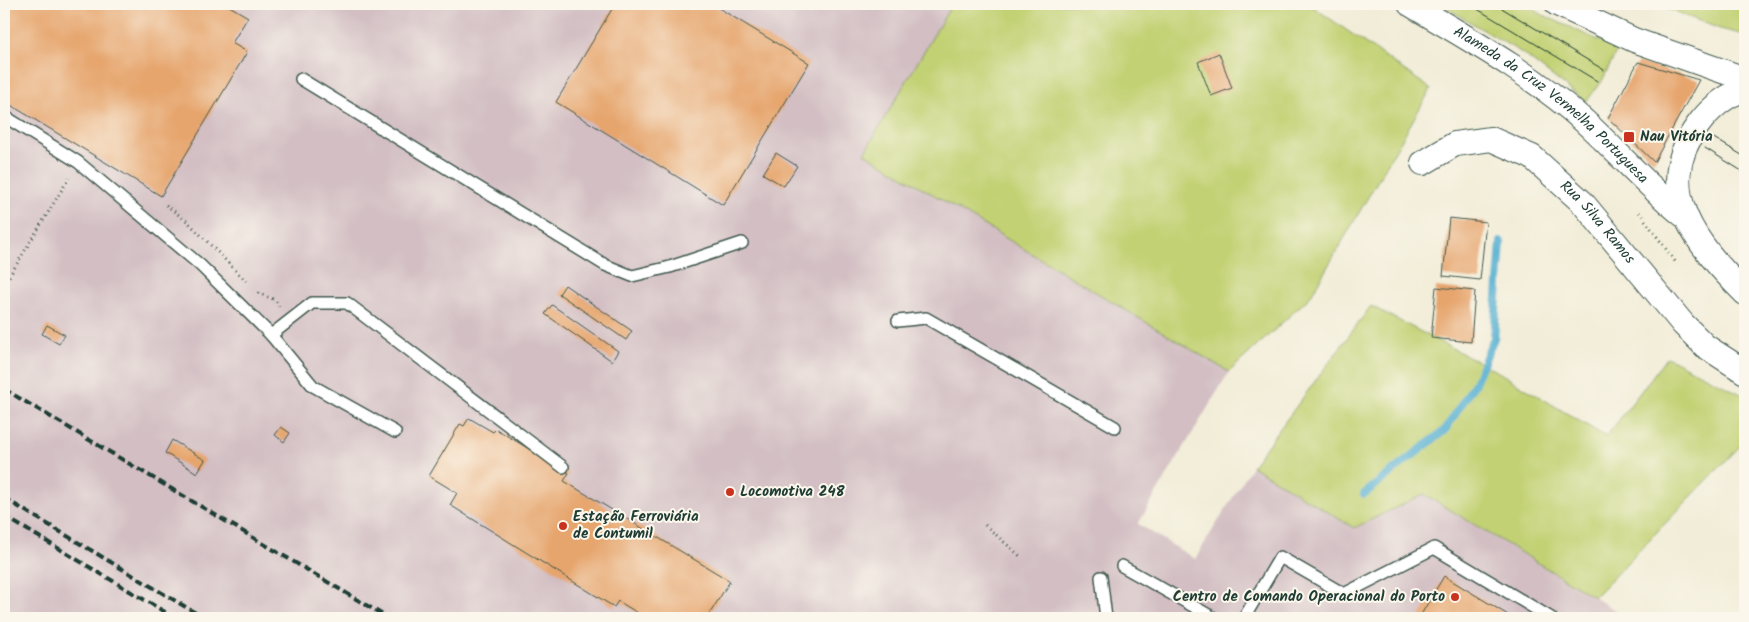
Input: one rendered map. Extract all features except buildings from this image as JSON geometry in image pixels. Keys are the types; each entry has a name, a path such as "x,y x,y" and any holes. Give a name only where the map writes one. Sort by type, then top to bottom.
{"street":[{"name":"Alameda da Cruz Vermelha Portuguesa","path":"1410,4 1520,71 1583,120 1659,196 1683,215"},
{"path":"1557,4 1634,40 1745,79"},
{"path":"1745,90 1709,110 1686,141 1677,178 1683,215 1703,248 1745,293"},
{"name":"Rua Silva Ramos","path":"1423,163 1455,144 1491,139 1532,157 1582,202 1683,324 1705,346 1745,372"}],"lane":[{"path":"301,79 605,264 632,276 670,267 742,243"},
{"path":"4,116 78,162 200,265 271,335 313,386 395,432"},
{"path":"271,335 312,303 347,303 563,467"},
{"path":"898,320 926,318 1115,427"},
{"path":"1244,618 1280,557 1344,594 1434,548 1551,618"},
{"path":"1122,566 1214,618"},
{"path":"1101,577 1106,618"}],"path":[{"path":"4,285 78,162"},
{"path":"166,205 188,222 260,294 274,300 290,321"},
{"path":"1637,211 1677,264"},
{"path":"985,525 1021,557"}],"shaded area":[{"path":"4,4 952,4 865,153 1229,372 1138,524 1195,559 1252,466 1354,528 1423,494 1628,618 4,618"}],"green space":[{"path":"952,4 1309,4 1431,89 1310,297 1229,372 864,153"},
{"path":"1440,4 1525,4 1543,15 1618,49 1602,81 1586,102 1522,53"},
{"path":"1655,4 1745,4 1745,35 1720,29"},
{"path":"1371,306 1500,373 1606,437 1667,357 1745,396 1745,441 1594,597 1424,494 1354,528 1252,466"}],"waterway":[{"path":"1364,494 1445,430 1475,383 1494,338 1501,242"}],"tram line":[{"path":"1469,4 1597,81"},
{"path":"1495,4 1604,70"},
{"path":"1712,137 1745,157"},
{"path":"1705,148 1745,173"}],"railway":[{"path":"4,389 388,618"},
{"path":"4,498 204,618"},
{"path":"4,516 175,618"}],"place":[{"name":"Nau Vitória","path":"1629,137"},
{"name":"Locomotiva 248","path":"730,492"},
{"name":"Estação Ferroviária de Contumil","path":"563,526"},
{"name":"Centro de Comando Operacional do Porto","path":"1455,597"}]}
